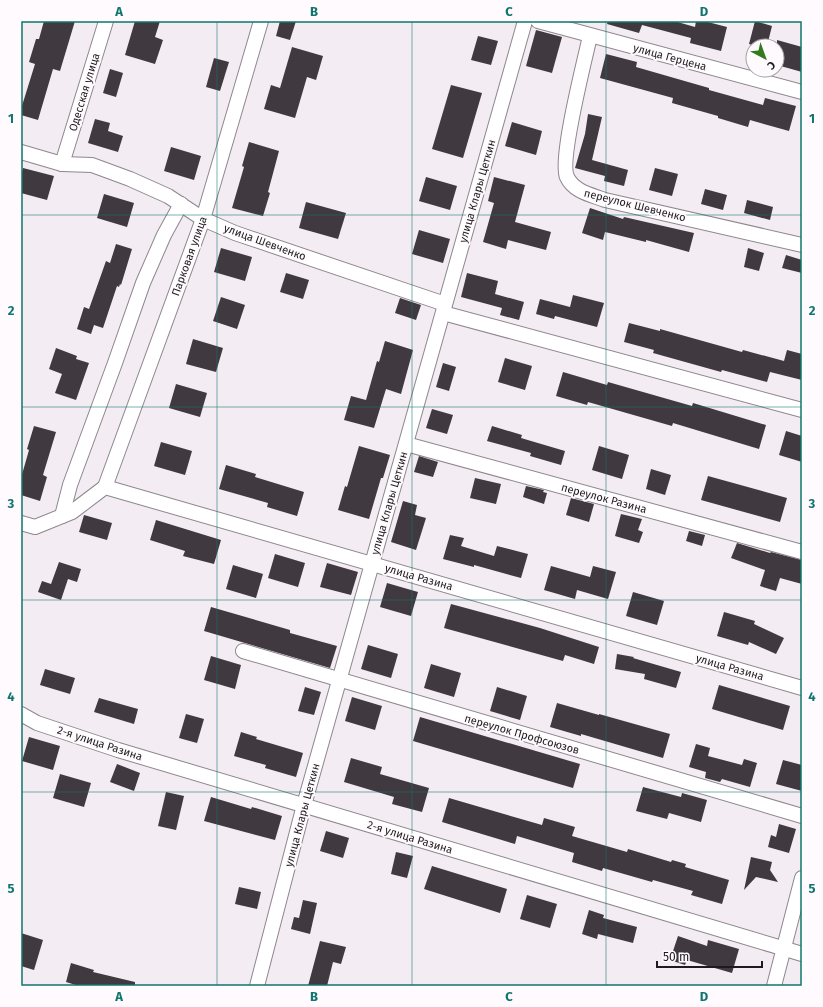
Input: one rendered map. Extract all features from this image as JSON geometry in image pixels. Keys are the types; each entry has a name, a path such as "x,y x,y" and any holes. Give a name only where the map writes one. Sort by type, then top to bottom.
{"street":[{"name":"Одесская улица","path":"62,164 106,21"},
{"name":"Парковая улица","path":"106,486 203,219 261,21"},
{"name":"улица Клары Цеткин","path":"258,986 304,805 525,21"},
{"name":"улица Герцена","path":"538,21 802,92"},
{"name":"переулок Шевченко","path":"590,36 568,140 565,165 567,177 578,190 605,200 802,245"},
{"name":"улица Шевченко","path":"21,152 62,164 92,165 130,178 181,204 203,219 235,233 444,308 802,410"},
{"path":"62,516 70,485 110,377 142,283 164,235 181,204"},
{"name":"переулок Разина","path":"406,444 802,552"},
{"path":"21,523 35,527 72,512 106,486"},
{"name":"улица Разина","path":"106,486 802,688"},
{"name":"переулок Профсоюзов","path":"242,651 802,816"},
{"name":"2-я улица Разина","path":"21,714 38,723 118,750 802,954"},
{"path":"774,986 782,949 802,878"}],"building":[{"path":"44,21 75,21 60,71 53,69 38,120 21,115 21,109 35,64 29,62 36,39 39,39"},
{"path":"135,21 160,21 155,37 163,40 155,64 125,55"},
{"path":"280,21 296,21 290,40 276,36"},
{"path":"608,21 674,21 695,27 696,21 704,21 727,27 721,51 690,43 691,38 642,25 639,33 607,24"},
{"path":"755,21 772,26 769,38 751,38"},
{"path":"536,30 562,37 552,73 526,66"},
{"path":"478,36 498,41 491,65 471,60"},
{"path":"785,42 802,47 802,72 785,67"},
{"path":"292,47 323,56 316,80 307,77 295,118 264,109 271,85 280,88"},
{"path":"606,54 637,62 636,67 763,105 765,98 796,106 789,131 750,120 748,127 718,118 718,116 672,103 673,98 600,78"},
{"path":"214,58 229,62 220,91 206,87"},
{"path":"110,69 123,73 116,97 103,93"},
{"path":"451,85 482,93 463,158 432,149"},
{"path":"588,114 602,117 592,160 628,170 624,186 604,181 605,176 575,168 585,134"},
{"path":"95,119 110,123 108,131 123,136 118,152 88,143"},
{"path":"512,122 542,131 536,155 505,146"},
{"path":"249,142 279,151 268,192 270,193 263,216 232,208 244,167 242,166"},
{"path":"171,147 201,156 194,180 164,171"},
{"path":"23,168 54,176 47,200 21,193 21,176"},
{"path":"655,168 678,174 672,196 649,190"},
{"path":"426,177 457,186 450,210 419,201"},
{"path":"494,177 525,185 515,222 551,232 546,250 508,240 506,249 483,242 494,203 488,201"},
{"path":"705,189 727,195 723,210 701,204"},
{"path":"104,194 134,203 127,227 97,218"},
{"path":"747,200 773,207 770,220 744,213"},
{"path":"306,202 346,213 338,239 299,228"},
{"path":"590,208 623,219 624,217 694,233 689,252 646,240 646,242 605,232 603,240 582,233"},
{"path":"419,230 450,239 443,263 412,254"},
{"path":"116,244 132,249 121,285 120,284 119,287 117,286 103,328 94,325 91,334 77,329 84,307 89,309 106,261 110,263"},
{"path":"221,248 252,257 245,281 214,272"},
{"path":"748,248 764,253 759,271 744,267"},
{"path":"786,255 802,260 802,273 782,268"},
{"path":"286,273 309,280 303,299 280,292"},
{"path":"467,273 498,281 495,294 524,302 519,320 500,315 502,308 461,297"},
{"path":"573,295 604,303 597,327 555,316 554,319 536,314 540,299 570,307"},
{"path":"221,297 245,305 237,329 213,321"},
{"path":"400,298 421,305 416,320 395,313"},
{"path":"629,323 660,331 660,329 742,352 743,350 784,361 787,350 802,354 802,380 770,372 767,382 722,370 721,372 653,353 654,350 624,342"},
{"path":"193,339 223,348 216,372 186,364"},
{"path":"385,341 413,350 401,394 386,389 374,428 344,420 351,396 366,400 377,361 379,362"},
{"path":"56,348 77,356 76,359 89,363 76,400 55,393 62,374 49,369"},
{"path":"505,358 532,366 525,390 498,382"},
{"path":"443,363 456,367 449,391 436,387"},
{"path":"563,372 607,385 608,382 692,406 693,403 766,425 759,449 673,423 672,426 588,402 587,405 556,396"},
{"path":"176,384 207,393 200,417 169,408"},
{"path":"432,409 453,415 447,434 426,428"},
{"path":"34,426 56,432 43,475 47,477 40,501 21,495 21,478 29,450 27,449"},
{"path":"492,426 522,435 521,438 565,451 561,465 530,456 531,453 487,441"},
{"path":"786,431 802,436 802,462 779,455"},
{"path":"161,442 192,451 185,475 154,466"},
{"path":"359,446 390,455 383,478 381,478 369,519 338,510 345,486 347,487"},
{"path":"599,446 629,455 622,479 592,470"},
{"path":"419,456 438,462 433,477 414,472"},
{"path":"226,465 256,474 255,477 304,492 297,516 267,507 268,503 219,489"},
{"path":"651,469 671,475 665,495 646,489"},
{"path":"708,476 787,498 780,522 701,500"},
{"path":"475,478 501,484 496,504 470,498"},
{"path":"526,486 544,490 543,492 547,493 544,504 523,497"},
{"path":"571,498 594,504 589,522 566,515"},
{"path":"403,501 417,505 415,515 426,518 416,550 391,542"},
{"path":"621,514 642,519 638,530 643,532 639,543 615,536"},
{"path":"84,515 112,523 107,540 79,532"},
{"path":"156,520 221,540 214,564 183,556 185,551 150,540"},
{"path":"689,531 705,535 702,546 686,541"},
{"path":"450,535 464,538 461,546 494,556 497,546 528,554 521,578 474,565 474,567 443,559"},
{"path":"737,543 770,553 802,560 802,584 780,578 776,591 760,586 765,570 731,558"},
{"path":"275,554 305,563 298,587 268,578"},
{"path":"59,562 81,569 77,582 68,579 61,600 38,592 42,581 51,584"},
{"path":"327,563 358,572 351,595 320,587"},
{"path":"233,565 263,574 256,598 226,589"},
{"path":"551,566 590,577 593,566 616,572 608,599 577,590 575,599 544,590"},
{"path":"387,583 418,592 411,616 380,607"},
{"path":"633,592 664,601 657,625 626,616"},
{"path":"451,604 540,628 599,647 594,664 565,655 563,661 444,628"},
{"path":"211,607 290,630 290,633 337,646 330,668 204,631"},
{"path":"724,612 755,621 754,624 784,638 776,654 749,642 748,645 717,636"},
{"path":"368,645 398,654 391,678 361,669"},
{"path":"617,654 634,657 633,658 681,672 676,688 644,679 645,674 615,669"},
{"path":"211,656 241,665 235,689 204,680"},
{"path":"431,664 461,673 454,697 424,688"},
{"path":"45,669 75,678 70,694 40,685"},
{"path":"719,685 790,706 783,730 712,709"},
{"path":"305,687 321,692 314,715 298,711"},
{"path":"497,687 527,696 520,720 490,711"},
{"path":"352,697 382,706 375,730 345,721"},
{"path":"99,698 138,709 134,724 94,712"},
{"path":"557,703 670,734 663,758 581,734 581,736 550,727"},
{"path":"186,714 204,719 197,743 179,738"},
{"path":"420,717 580,764 573,788 413,741"},
{"path":"241,732 257,737 256,739 303,753 296,777 265,768 266,765 234,756"},
{"path":"29,737 60,746 53,770 22,761"},
{"path":"696,744 710,748 708,756 742,765 744,759 757,763 750,787 722,779 720,782 705,778 706,772 689,767"},
{"path":"351,758 382,767 380,774 429,788 422,812 392,804 394,797 344,782"},
{"path":"783,760 802,765 802,791 776,784"},
{"path":"117,764 140,773 134,791 110,782"},
{"path":"60,774 91,783 84,807 53,798"},
{"path":"643,787 681,797 682,793 707,800 701,822 669,813 667,819 636,811"},
{"path":"166,792 184,796 176,830 158,826"},
{"path":"211,797 251,809 252,807 282,816 275,840 204,821"},
{"path":"449,798 542,825 544,818 575,827 572,836 627,852 628,849 671,862 672,860 686,864 685,867 729,880 722,904 691,895 693,891 653,880 652,882 603,868 602,871 572,862 574,853 517,836 515,844 442,822"},
{"path":"779,824 796,829 789,853 768,847 771,835 776,837"},
{"path":"326,831 349,838 343,858 320,851"},
{"path":"396,852 413,856 407,878 391,874"},
{"path":"751,857 772,862 770,870 778,882 756,877 744,890"},
{"path":"432,866 507,889 500,913 424,889"},
{"path":"239,887 261,892 257,909 235,904"},
{"path":"527,895 557,904 550,928 520,919"},
{"path":"303,900 317,903 310,934 291,929 294,917 299,918"},
{"path":"589,910 604,915 603,918 637,927 633,943 598,934 597,939 582,934"},
{"path":"21,933 43,940 34,970 21,966"},
{"path":"678,936 707,946 708,940 739,949 732,973 687,960 685,965 670,960"},
{"path":"320,941 346,947 341,964 333,962 327,986 308,986"},
{"path":"71,963 94,970 93,972 135,982 135,986 79,986 66,982"}]}
